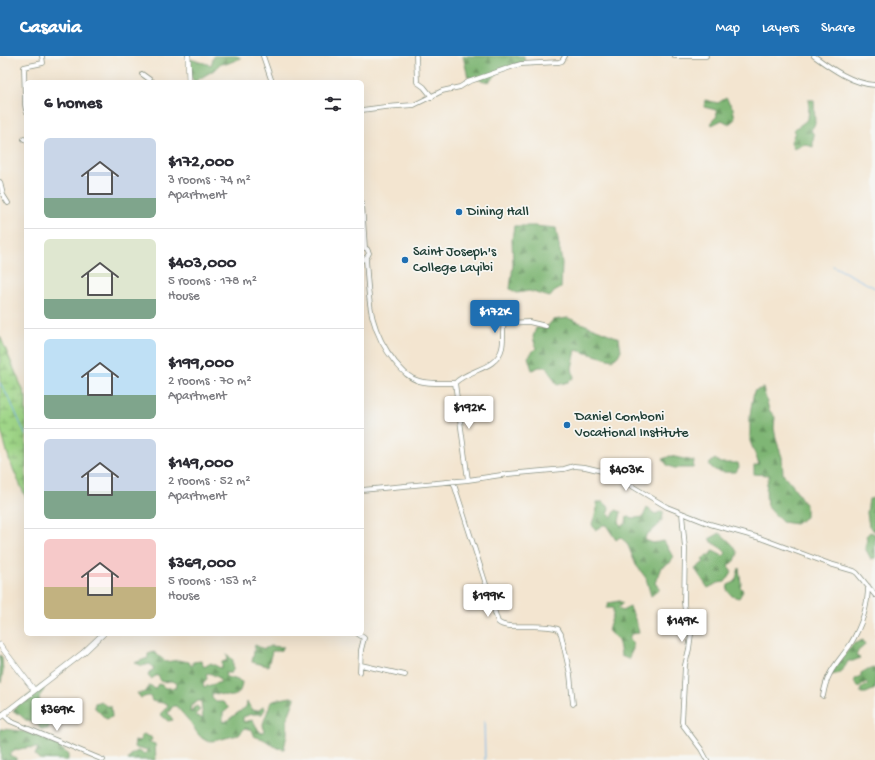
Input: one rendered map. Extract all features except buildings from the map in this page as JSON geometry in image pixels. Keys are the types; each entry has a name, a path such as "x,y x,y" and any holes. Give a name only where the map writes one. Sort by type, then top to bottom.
{"street":[{"path":"24,80 24,67 43,63 42,56"},
{"path":"188,56 188,80"},
{"path":"263,56 271,80"},
{"path":"416,56 417,82 424,87 432,97"},
{"path":"364,110 414,105 442,92 460,87 468,82 514,66 521,64 559,62 562,61 565,56"},
{"path":"675,56 706,56"},
{"path":"814,56 857,82 875,85"},
{"path":"142,74 150,80"},
{"path":"0,182 3,195 8,203"},
{"path":"364,248 369,253 364,259 372,320 379,337 389,354 404,373 414,380 427,383 455,382 460,378 487,366 493,362 502,348 504,323 529,322 546,326"},
{"path":"455,382 468,480"},
{"path":"364,490 468,480 508,474 564,469 574,466 609,472 667,507 710,524 760,538 830,564 849,569 857,573 875,595"},
{"path":"453,481 498,622 509,626 539,626 558,629 561,634 570,674 573,704"},
{"path":"682,513 685,549 684,602 685,611 692,627 685,665 682,725 701,749 707,760"},
{"path":"823,696 827,676 849,645 865,612 868,597 868,586"},
{"path":"101,636 83,653 2,715 10,721 103,760"},
{"path":"360,672 361,650 364,638 361,636"},
{"path":"0,645 34,690"},
{"path":"361,665 405,675"}],"green space":[{"path":"214,56 236,56 241,58 226,64 221,63 214,70 197,80 193,80 190,75 190,59 211,65"},
{"path":"463,56 524,56 525,62 502,69 489,82 468,77"},
{"path":"726,98 733,108 735,119 729,124 722,120 712,125 711,122 717,116 716,110 704,107 705,100 718,103"},
{"path":"808,100 814,100 815,124 811,130 814,135 813,147 804,144 794,148 791,142 795,132 794,129 808,119"},
{"path":"514,226 556,228 562,263 561,288 554,292 550,297 529,291 517,293 510,289 513,265 512,239"},
{"path":"568,318 619,338 621,350 618,356 612,360 576,350 572,368 574,378 568,382 557,385 547,367 539,367 532,370 528,357 536,348 533,337 536,328 546,328 553,320"},
{"path":"0,336 24,392 24,494 10,462 0,427"},
{"path":"763,388 769,410 775,417 774,428 782,457 783,474 794,487 806,506 806,517 796,524 782,522 767,506 766,494 768,478 770,475 754,474 754,466 759,464 750,441 750,415 754,391"},
{"path":"670,456 694,461 693,468 674,468 667,465 663,459"},
{"path":"715,459 720,463 738,463 739,467 736,472 718,471 709,464"},
{"path":"875,498 874,531 869,526 867,513 869,499"},
{"path":"596,502 603,502 609,507 608,514 612,517 616,510 621,512 619,521 621,527 626,523 627,517 643,517 647,508 655,514 663,511 662,519 656,528 646,535 645,540 653,543 664,541 673,557 670,563 661,567 655,583 660,589 651,596 646,578 636,565 627,543 620,537 616,540 606,525 603,525 595,530 592,524 597,509"},
{"path":"870,532 875,534 875,558 871,559 865,548 867,539 866,536"},
{"path":"720,533 732,544 738,553 735,561 728,565 732,572 725,582 718,583 708,588 695,569 704,562 702,559 711,554 713,551 723,556 726,553 709,539"},
{"path":"739,568 741,583 740,587 743,590 739,598 732,596 727,590 728,585 735,582"},
{"path":"619,601 623,603 618,608 622,611 630,607 639,633 631,634 629,639 633,643 633,649 628,659 621,656 620,646 617,639 608,630 613,615 613,608 606,608 609,603"},
{"path":"863,640 865,645 858,651 856,656 860,658 853,661 848,661 841,671 830,675 853,644"},
{"path":"255,645 264,649 270,646 284,647 280,651 272,651 268,666 252,662"},
{"path":"154,652 166,662 178,660 189,662 191,666 193,665 193,662 201,661 204,667 211,663 220,668 222,667 222,662 228,660 227,654 233,660 233,670 231,673 225,673 226,677 242,682 241,689 235,695 227,696 212,693 212,698 216,702 223,702 229,708 223,713 223,720 225,722 246,707 247,702 253,711 259,710 264,706 265,709 262,714 251,714 243,717 243,722 253,720 261,733 264,731 263,724 271,702 291,697 295,699 287,719 287,734 284,749 275,747 263,739 255,737 252,730 245,728 239,735 214,741 205,740 200,736 176,706 173,706 168,713 173,720 168,721 160,714 168,704 152,701 150,696 141,698 137,693 145,692 150,685 155,689 158,684 165,688 176,688 177,683 171,681 162,682 157,675 151,679 148,676 149,672 154,669 150,664 142,666 134,663 148,658 148,654","holes":["209,673 218,677 221,682 204,687 203,683 207,679 206,674","198,701 201,701 203,719 195,715 200,710 197,706 193,708 192,712 190,711 191,706"]},
{"path":"0,655 2,657 3,672 1,683 0,681"},
{"path":"875,668 875,689 866,693 861,693 861,688 868,684 866,682 858,687 854,682 856,678 861,676 861,673 868,669"},
{"path":"42,685 44,690 39,697 40,703 47,708 52,706 54,709 50,714 52,718 48,729 40,729 38,723 27,721 19,714 13,712 18,704"},
{"path":"101,701 106,706 111,706 112,717 106,719 94,707 95,703"},
{"path":"0,729 28,733 46,739 61,748 68,755 68,760 39,759 35,755 38,748 22,748 9,755 16,758 16,760 1,760"},
{"path":"144,734 151,737 152,740 148,742 155,744 156,760 128,760 132,754 138,751 145,754 147,751 145,749 134,747 135,741 141,740 141,736"}],"waterway":[{"path":"833,266 875,288"},
{"path":"0,383 10,400 24,432"},
{"path":"484,721 485,760"}],"place":[{"name":"Dining Hall","path":"459,212"},
{"name":"Saint Joseph's College Layibi","path":"405,260"},
{"name":"Daniel Comboni Vocational Institute","path":"567,425"}]}
